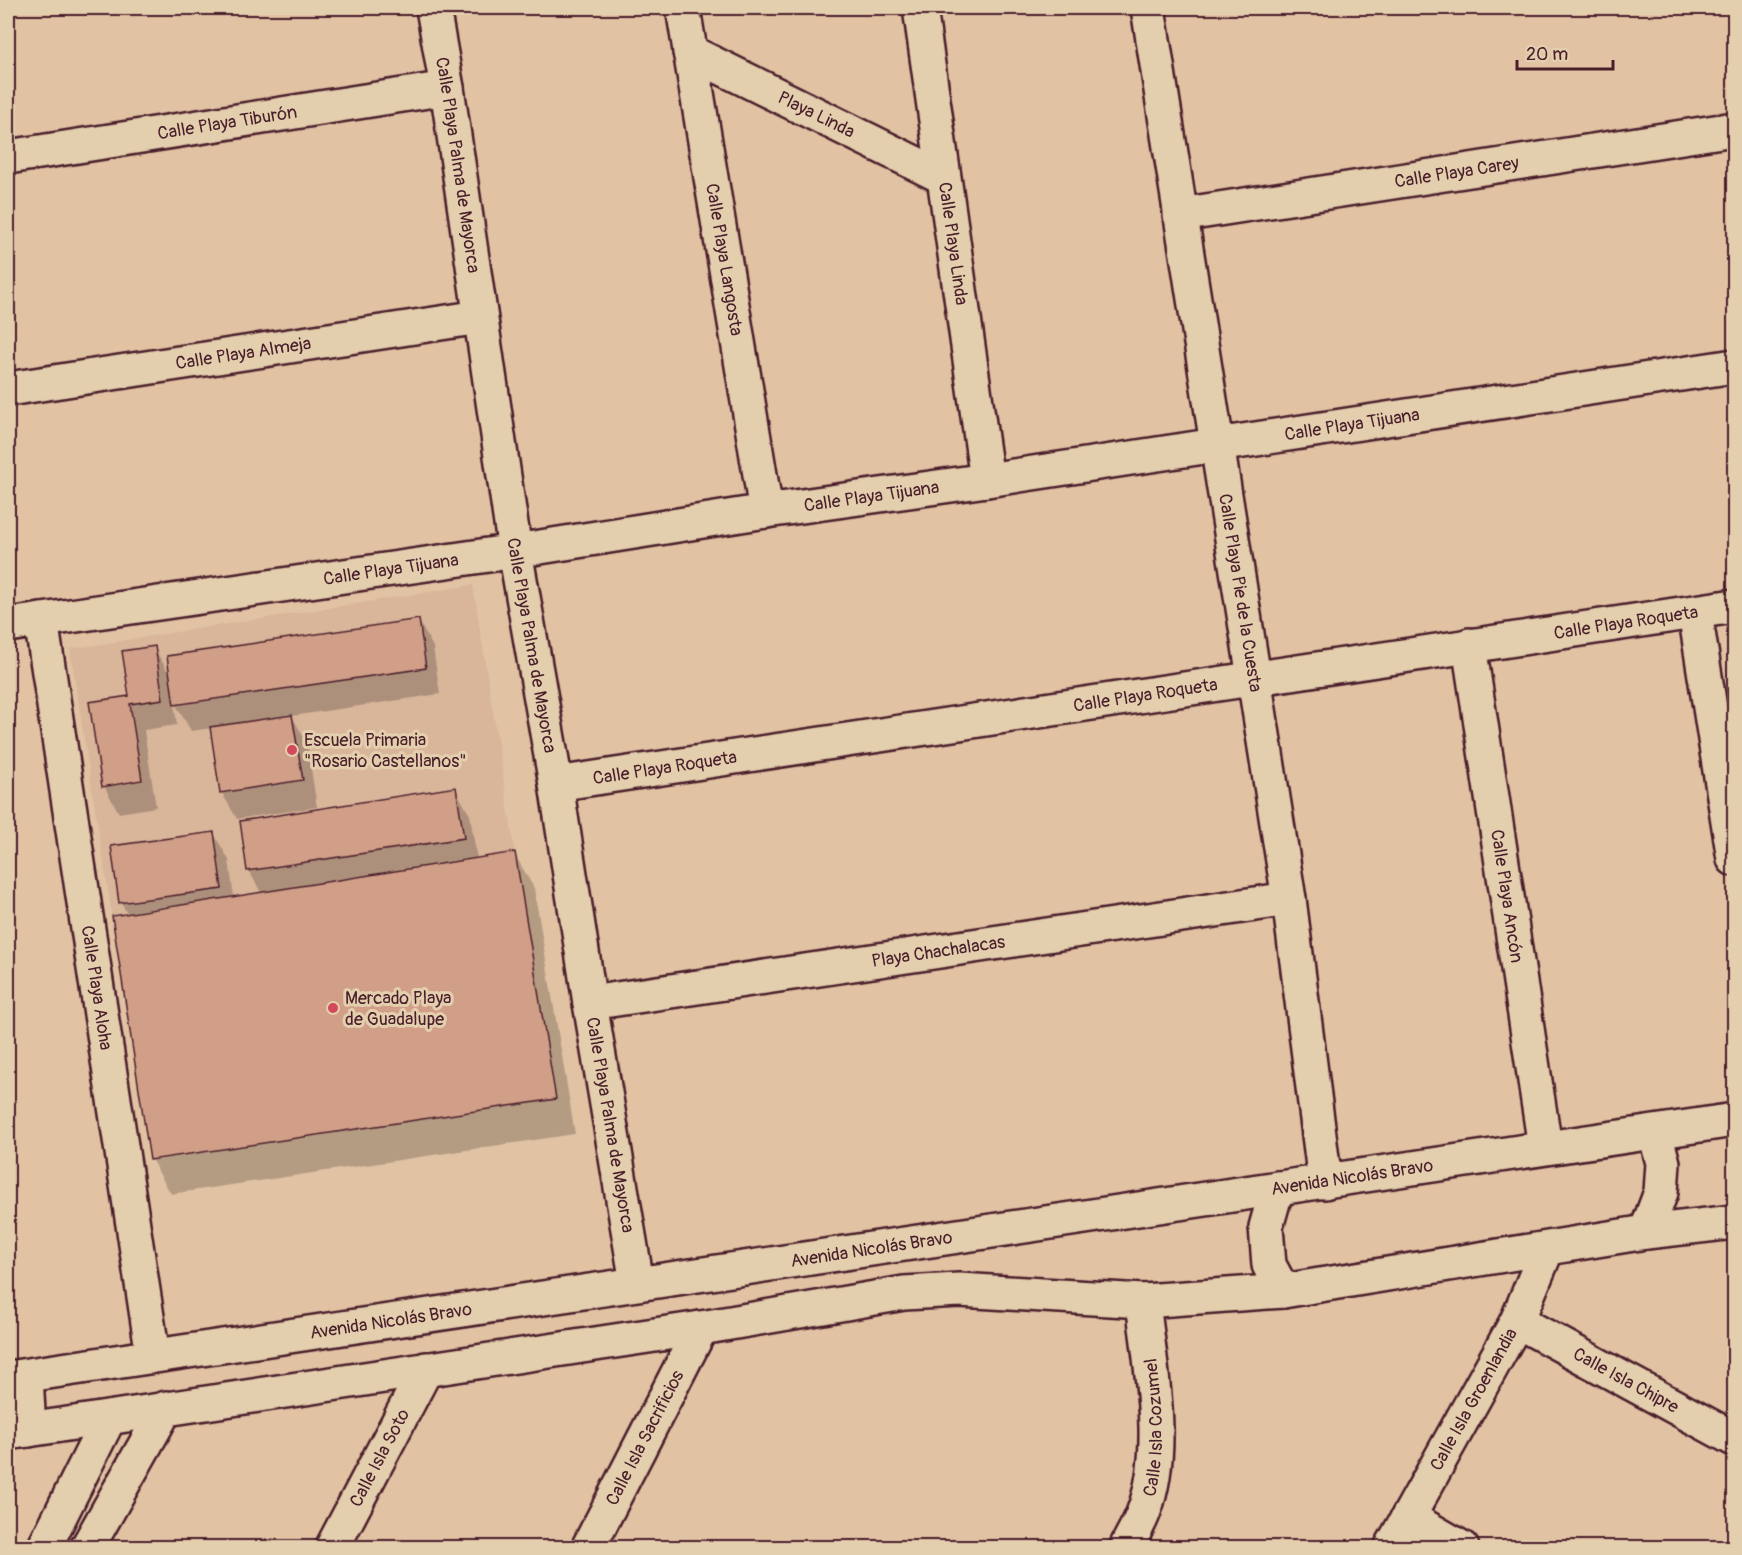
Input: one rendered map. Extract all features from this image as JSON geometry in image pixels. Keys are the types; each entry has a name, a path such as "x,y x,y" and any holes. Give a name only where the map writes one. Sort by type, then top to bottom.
{"street":[{"name":"Calle Playa Palma de Mayorca","path":"433,8 447,88 515,551 556,783 637,1283"},
{"name":"Calle Playa Langosta","path":"683,8 766,511"},
{"name":"Calle Playa Linda","path":"920,8 987,480"},
{"name":"Calle Playa Pie de la Cuesta","path":"1148,8 1289,899 1325,1182"},
{"name":"Playa Linda","path":"690,52 943,177"},
{"name":"Calle Playa Tiburón","path":"8,157 447,88"},
{"name":"Calle Playa Carey","path":"1180,215 1734,129"},
{"name":"Calle Playa Almeja","path":"8,389 480,317"},
{"name":"Calle Playa Tijuana","path":"8,625 515,551 766,511 987,480 1734,366"},
{"name":"Calle Playa Roqueta","path":"556,783 1734,606"},
{"path":"1695,613 1734,859"},
{"name":"Calle Playa Aloha","path":"41,620 153,1356"},
{"name":"Calle Playa Ancón","path":"1469,645 1545,1148"},
{"name":"Playa Chachalacas","path":"590,1003 1289,899"},
{"name":"Avenida Nicolás Bravo","path":"17,1377 1734,1120"},
{"path":"1646,1232 1661,1192 1663,1163 1655,1133"},
{"path":"1277,1188 1266,1227 1269,1265 1282,1291"},
{"path":"17,1377 18,1431 701,1328 904,1293 959,1290 1143,1301 1282,1291 1646,1232 1734,1222"},
{"name":"Calle Isla Groenlandia","path":"1391,1548 1517,1321 1546,1249"},
{"name":"Calle Isla Cozumel","path":"1126,1548 1144,1511 1153,1478 1157,1438 1143,1301"},
{"name":"Calle Isla Chipre","path":"1517,1321 1734,1439"},
{"name":"Calle Isla Sacrificios","path":"588,1548 701,1328"},
{"name":"Calle Isla Soto","path":"332,1548 426,1369"},
{"path":"87,1548 166,1408"},
{"path":"44,1548 109,1418"},
{"path":"1408,1517 1462,1548"}],"shaded area":[{"name":"Escuela Primaria \"Rosario Castellanos\"","path":"473,585 515,852 112,916 70,649"}],"building":[{"path":"419,619 426,668 174,705 167,656"},
{"path":"155,646 163,699 130,704 142,780 102,787 89,702 129,696 122,651"},
{"path":"292,715 303,780 220,793 210,727"},
{"path":"456,787 464,838 247,871 240,821"},
{"path":"214,832 222,889 119,903 111,846"},
{"name":"Mercado Playa de Guadalupe","path":"515,852 556,1099 150,1160 112,916"}],"place":[{"name":"Escuela Primaria \"Rosario Castellanos\"","path":"292,750"},
{"name":"Mercado Playa de Guadalupe","path":"333,1008"}]}
